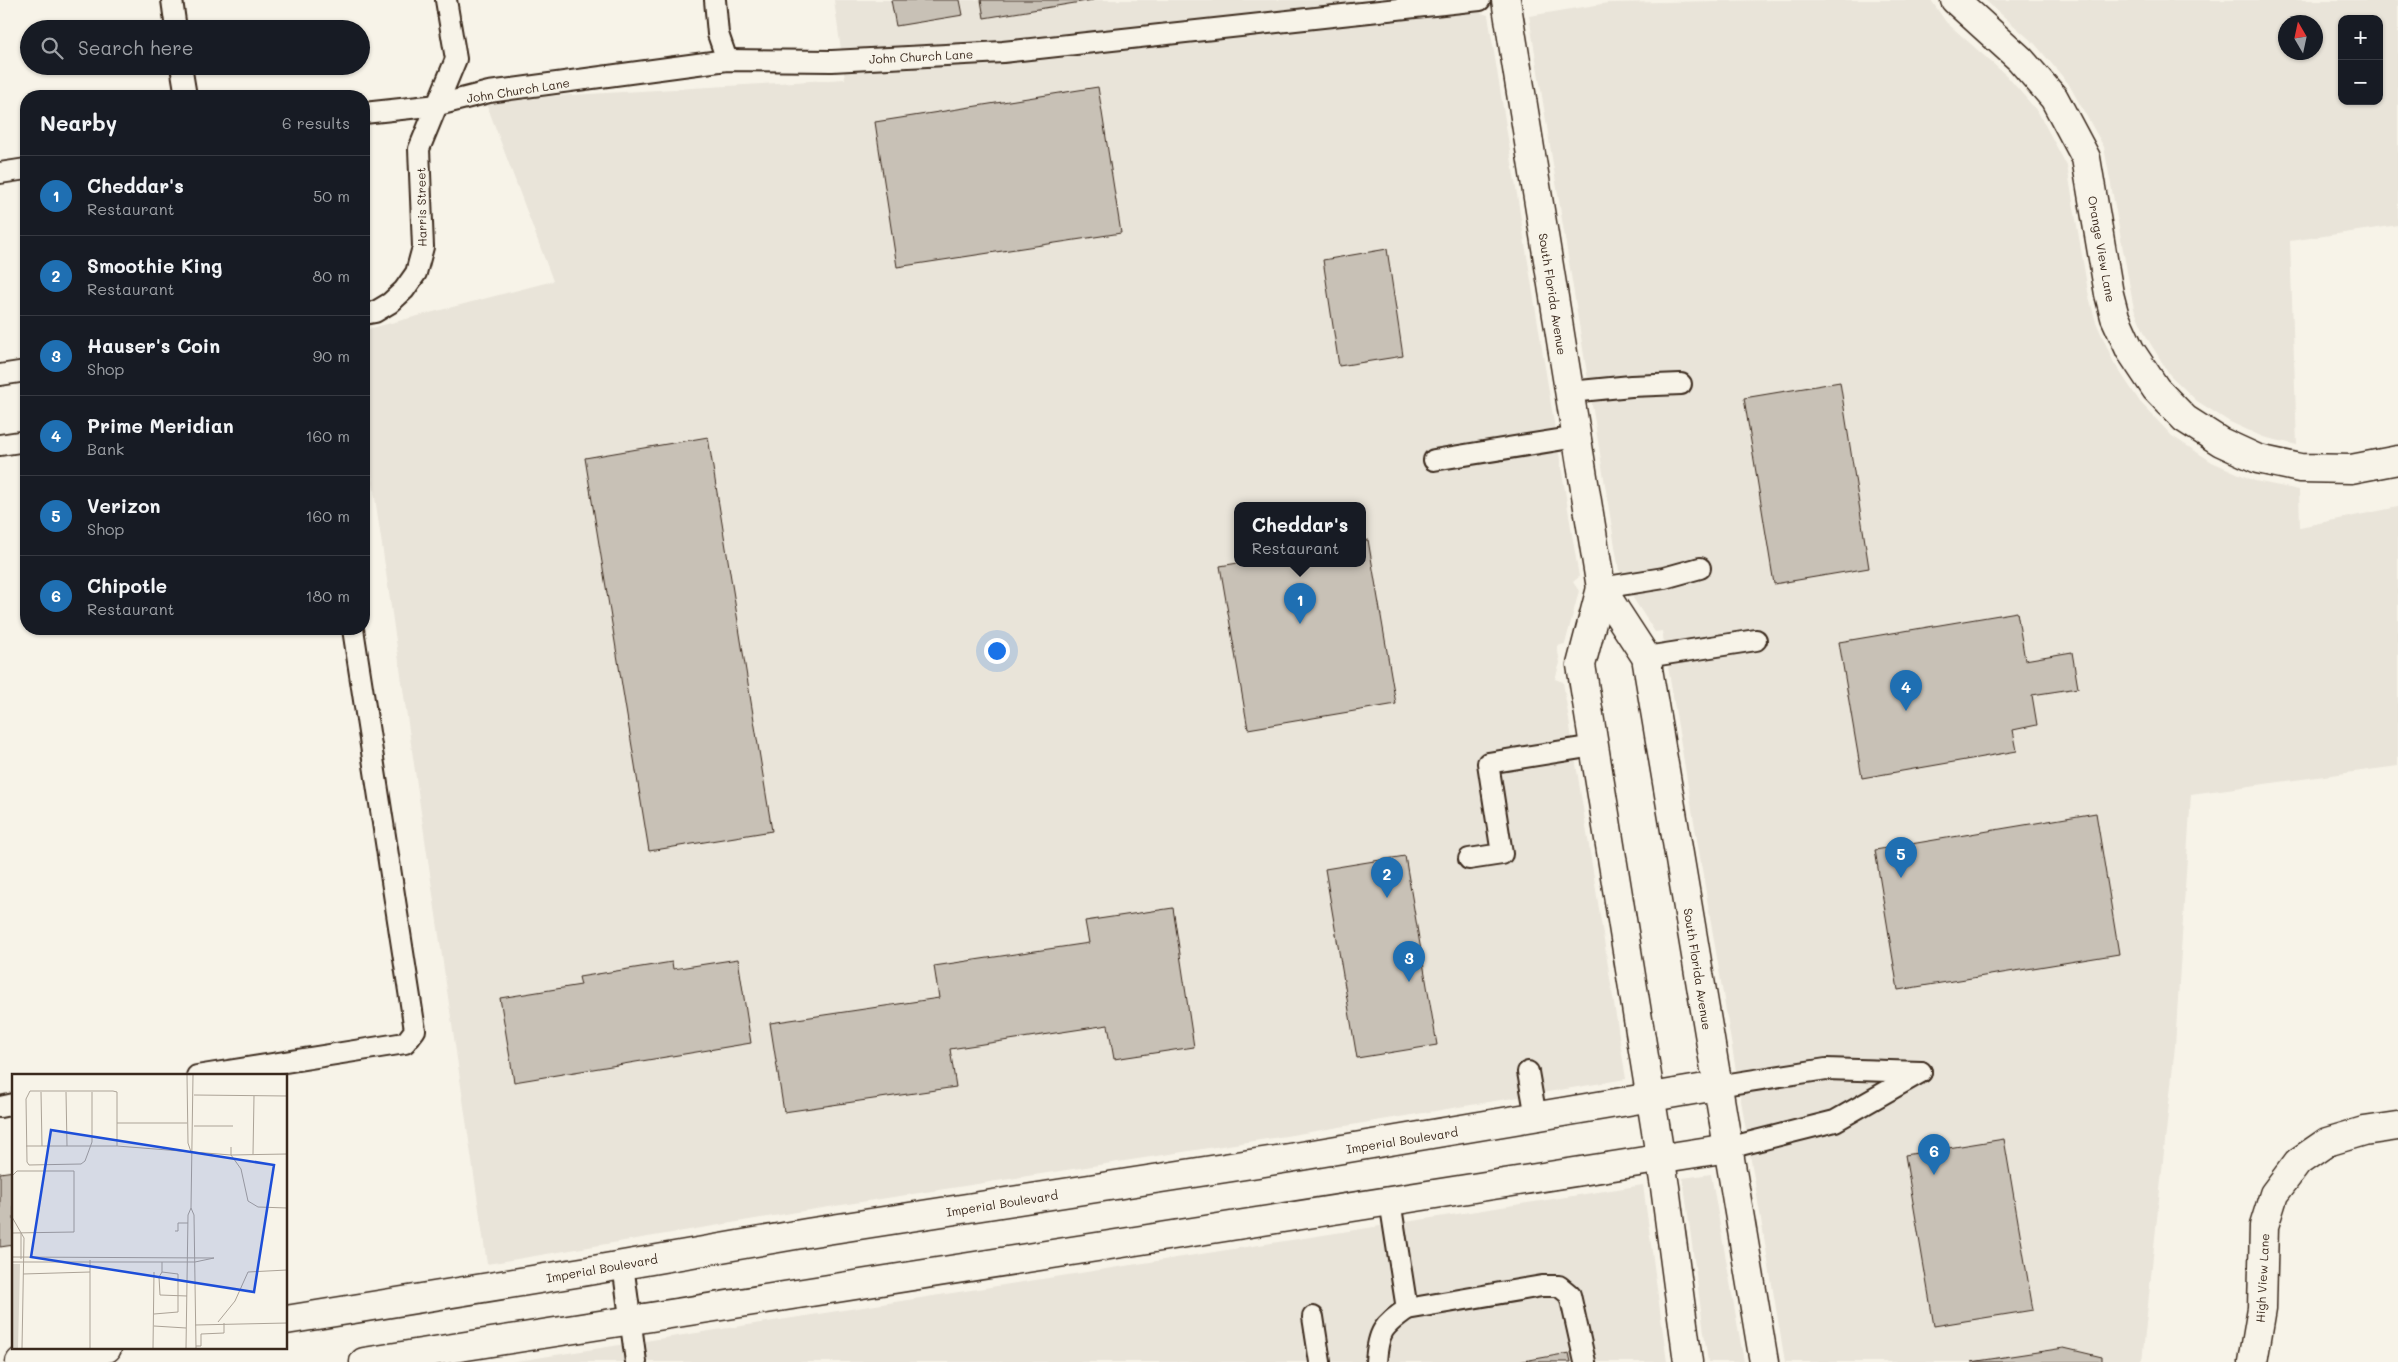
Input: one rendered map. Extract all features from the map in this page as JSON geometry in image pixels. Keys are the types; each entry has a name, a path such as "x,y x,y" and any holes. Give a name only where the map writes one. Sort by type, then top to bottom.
{"street":[{"name":"South Florida Avenue","path":"1506,0 1601,588 1581,665 1660,1159 1688,1362"},
{"name":"Orange View Lane","path":"1955,0 2020,60 2054,98 2086,158 2109,294 2115,317 2130,350 2156,389 2185,419 2221,442 2258,459 2300,468 2351,469 2398,460"},
{"name":"South Florida Avenue","path":"1601,588 1646,657 1764,1362"},
{"name":"Imperial Boulevard","path":"288,1320 807,1233 1299,1157 1717,1086"},
{"name":"High View Lane","path":"2253,1362 2262,1308 2264,1226 2274,1194 2298,1162 2327,1142 2364,1132 2398,1126"},
{"path":"364,1362 1728,1148"},
{"path":"20,1362 95,1350"}],"lane":[{"path":"172,0 175,20"},
{"name":"Harris Street","path":"370,313 390,303 404,290 416,273 423,247 419,150 456,59 446,0"},
{"path":"715,0 718,34 727,60"},
{"name":"John Church Lane","path":"370,112 438,105 489,92 727,60 832,61 1003,52 1480,0"},
{"path":"183,75 185,90"},
{"path":"0,173 20,170"},
{"path":"0,375 20,372"},
{"path":"1570,392 1631,386 1681,384"},
{"path":"1434,460 1577,437"},
{"path":"0,445 20,442"},
{"path":"1601,588 1664,578 1700,568"},
{"path":"210,1074 405,1043 415,1030 354,635"},
{"path":"1646,657 1756,640"},
{"path":"1469,859 1502,854 1488,763 1594,746"},
{"path":"1717,1086 1826,1070 1921,1072 1835,1121 1728,1148"},
{"path":"1528,1072 1536,1117"},
{"path":"1390,1201 1407,1308"},
{"path":"623,1265 636,1362"},
{"path":"1376,1362 1377,1339 1389,1322 1407,1308 1542,1286 1559,1286 1570,1295 1585,1362"},
{"path":"1313,1317 1320,1362"}],"shaded area":[{"path":"834,0 1483,0 1481,13 1488,15 1579,577 1573,582 1579,591 1565,644 1557,646 1560,663 1555,679 1563,682 1626,1079 1286,1136 803,1211 487,1264 370,463 370,328 553,281 485,100 845,79"},
{"path":"1931,0 1946,22 2007,76 2038,112 2067,166 2089,297 2096,322 2114,363 2140,402 2172,436 2212,462 2255,481 2299,490 2300,527 2398,507 2398,766 2191,794 2175,1046 2142,1362 1785,1362 1668,667 1674,662 1665,648 1662,631 1655,632 1624,584 1626,574 1619,571 1529,16 1608,3"},
{"path":"1985,0 2398,0 2398,225 2290,241 2297,445 2263,437 2230,422 2197,401 2170,375 2147,338 2134,309 2104,147 2068,83 2035,44"},
{"path":"1711,1174 1744,1362 1708,1362 1683,1178"},
{"path":"1643,1185 1667,1362 511,1362"}],"building":[{"path":"891,0 960,0 963,15 896,26"},
{"path":"981,0 1093,0 984,18"},
{"path":"1098,87 1121,233 897,267 875,122"},
{"path":"1387,249 1403,356 1339,366 1323,260"},
{"path":"1840,382 1869,568 1774,584 1744,398"},
{"path":"708,437 772,831 649,851 585,458"},
{"path":"1366,540 1368,540 1396,704 1248,729 1220,566 1234,564 1234,567 1366,567"},
{"path":"2017,612 2025,660 2072,652 2078,688 2032,695 2037,725 2013,730 2017,751 1862,778 1839,642"},
{"path":"2096,813 2119,954 1898,990 1875,850"},
{"path":"1405,856 1437,1045 1357,1058 1325,869"},
{"path":"1173,908 1194,1047 1114,1059 1108,1025 950,1049 956,1087 784,1112 770,1023 939,998 934,966 1089,943 1085,921"},
{"path":"738,959 751,1043 514,1082 500,998 581,985 579,977 672,962 673,969"},
{"path":"2004,1139 2033,1310 1934,1326 1905,1155"},
{"path":"12,1171 12,1245 0,1247 0,1173"},
{"path":"2064,1348 2102,1357 2102,1362 1971,1362"},
{"path":"1569,1353 1571,1362 1518,1362"}],"place":[{"name":"Cheddar's","path":"1300,624"},
{"name":"Prime Meridian","path":"1906,711"},
{"name":"Verizon","path":"1901,878"},
{"name":"Smoothie King","path":"1387,898"},
{"name":"Hauser's Coin","path":"1409,982"},
{"name":"Chipotle","path":"1934,1175"}]}
